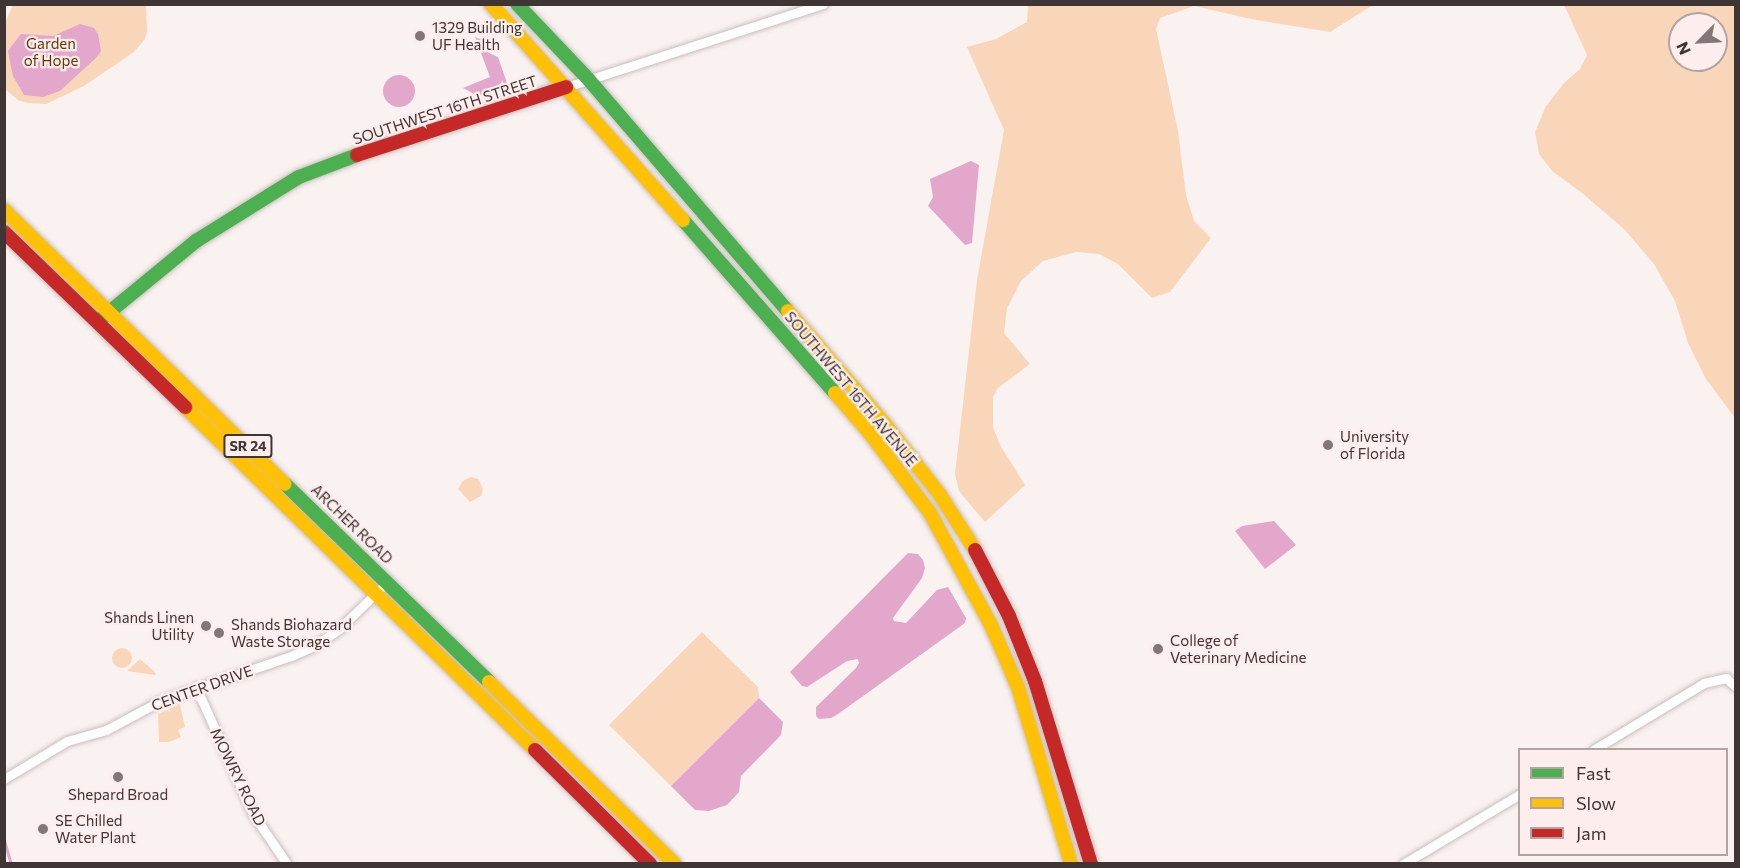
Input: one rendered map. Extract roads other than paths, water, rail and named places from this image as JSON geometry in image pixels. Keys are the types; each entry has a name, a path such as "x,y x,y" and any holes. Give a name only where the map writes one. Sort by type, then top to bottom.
{"main road":[{"name":"SOUTHWEST 16TH AVENUE","path":"491,4 869,432 930,513 960,562 1018,687 1071,864"},
{"name":"SOUTHWEST 16TH AVENUE","path":"517,4 589,80 884,423 940,495 976,553 1009,616 1035,681 1090,864"},
{"name":"SOUTHWEST 16TH STREET","path":"98,322 196,240 299,177 331,164 566,87"},
{"name":"ARCHER ROAD","path":"4,210 388,581 675,864"},
{"name":"ARCHER ROAD","path":"4,232 377,592 650,864"}],"street":[{"name":"SOUTHWEST 16TH STREET","path":"566,87 824,4"},
{"name":"CENTER DRIVE","path":"4,779 67,741 106,730 160,701 314,646 339,629 388,581"},
{"path":"1596,748 1704,683 1717,678 1726,678 1736,687"},
{"name":"MOWRY ROAD","path":"196,687 248,803 287,864"},
{"path":"1403,864 1518,795"}],"waterway":[{"path":"4,840 11,864"}],"place":[{"name":"1329 Building UF Health","path":"420,36"},
{"name":"University of Florida","path":"1328,445"},
{"name":"Shands Linen Utility","path":"206,626"},
{"name":"Shands Biohazard Waste Storage","path":"219,633"},
{"name":"College of Veterinary Medicine","path":"1158,649"},
{"name":"Shepard Broad","path":"118,777"},
{"name":"SE Chilled Water Plant","path":"43,829"}],"park label":[{"name":"Garden of Hope","path":"51,52"}]}
